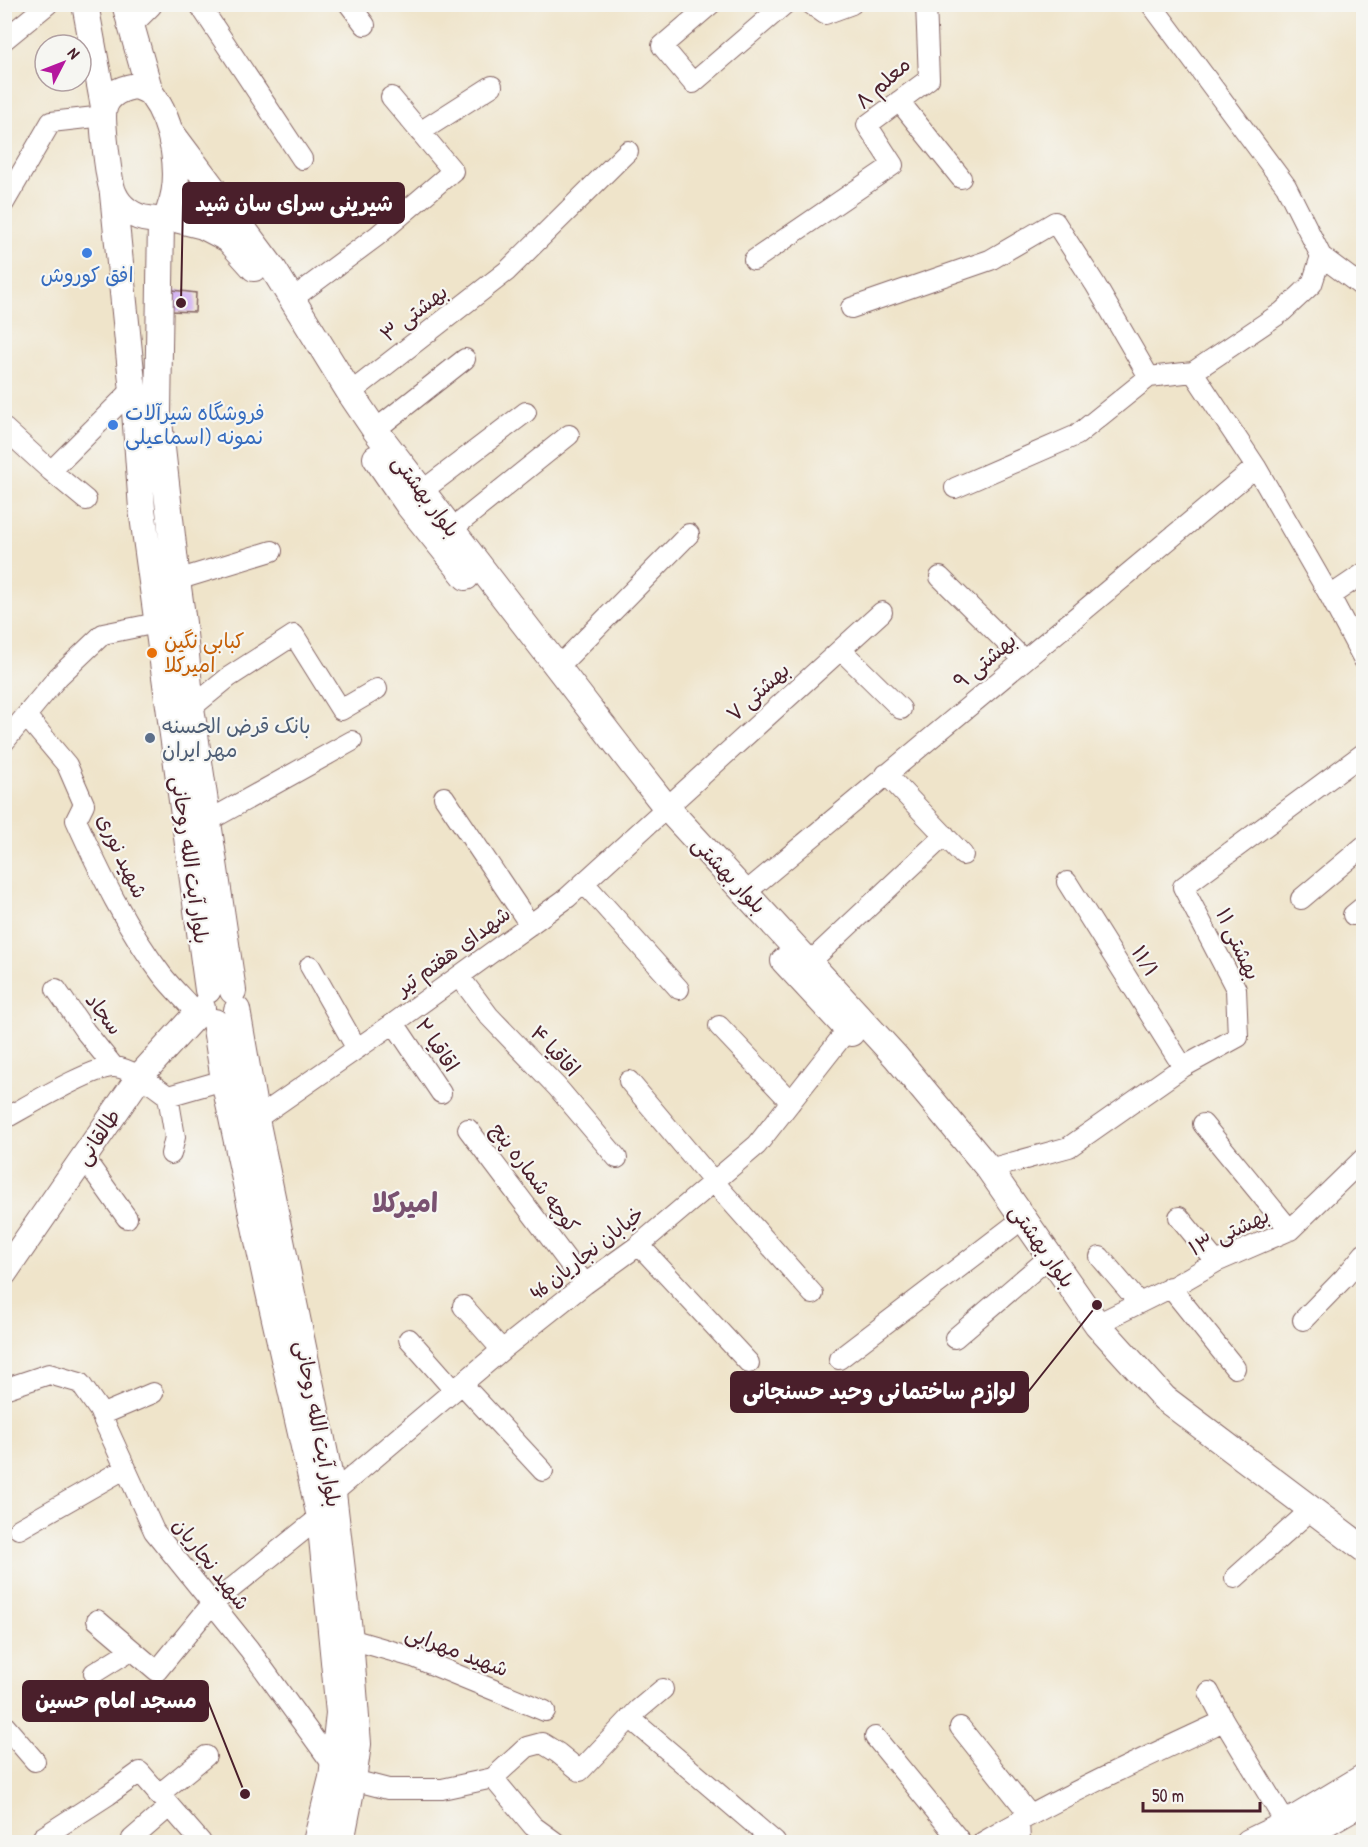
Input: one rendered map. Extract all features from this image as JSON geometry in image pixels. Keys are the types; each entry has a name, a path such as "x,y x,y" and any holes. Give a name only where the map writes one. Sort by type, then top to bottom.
{"main road":[{"path":"85,4 104,112"},
{"path":"149,4 128,14 150,92 170,131"},
{"path":"104,112 113,94 123,88 136,86 150,92"},
{"name":"بلوار آیت الله روحانی","path":"104,112 105,143 113,194 142,509 224,1080 320,1517 343,1773 341,1842"},
{"name":"بلوار آیت الله روحانی","path":"170,131 175,159 175,195 164,219 158,413 191,708 208,821 215,1006 256,1119 333,1492 350,1639 358,1744 343,1773 316,1842"},
{"name":"بلوار بهشتی","path":"170,131 274,270 292,299 351,421 409,506 511,620 558,667 661,813 745,892 810,963 899,1086 1012,1227 1084,1329 1174,1425 1304,1516 1364,1562"},
{"name":"بلوار بهشتی","path":"113,194 126,210 138,218 164,219 203,226 228,238 255,269 298,332 350,393 375,430 452,529 511,620 661,813 854,1024 896,1057 989,1169 1097,1324 1164,1398 1364,1549"},
{"name":"طالقانی","path":"4,1273 140,1076 215,1006"},
{"path":"1292,1836 1364,1777"},
{"path":"1249,1842 1292,1836 1364,1801"}],"street":[{"path":"4,40 48,4"},
{"path":"199,4 302,159"},
{"path":"349,4 365,25"},
{"path":"711,4 662,46 693,83 785,4"},
{"path":"811,4 825,14 852,4"},
{"name":"معلم ۸","path":"754,260 893,165 867,125 929,79 926,4"},
{"path":"1151,4 1286,186 1321,256 1364,288"},
{"path":"420,132 492,86"},
{"path":"292,299 377,236 453,171 391,97"},
{"path":"899,101 961,178"},
{"path":"4,203 51,122 104,112"},
{"name":"بهشتی ۳","path":"350,393 507,271 628,151"},
{"path":"851,308 990,260 1055,222 1095,284 1149,377"},
{"path":"955,488 1077,435 1149,377 1193,372 1282,312 1312,284 1321,256"},
{"path":"375,430 465,359"},
{"path":"1193,372 1256,467 1364,660"},
{"path":"51,471 132,390"},
{"path":"422,491 526,412"},
{"path":"4,428 86,500"},
{"path":"452,529 569,435"},
{"name":"بهشتی ۹","path":"745,892 1256,467"},
{"path":"558,667 689,534"},
{"path":"177,580 272,551"},
{"path":"1330,596 1364,573"},
{"path":"940,577 1024,660"},
{"name":"بهشتی ۷","path":"661,813 882,612"},
{"path":"4,742 58,676 103,634 157,623"},
{"path":"191,708 229,677 294,635 341,710 377,689"},
{"path":"841,650 901,709"},
{"name":"شهید نوری","path":"26,716 67,765 84,804 76,820 92,856 132,930 163,975 215,1006"},
{"path":"208,821 352,741"},
{"name":"بهشتی ۱۱","path":"989,1169 1069,1147 1183,1066 1238,1037 1236,990 1183,887 1364,753"},
{"path":"886,774 963,855"},
{"path":"444,797 530,925"},
{"name":"شهدای هفتم تیر","path":"256,1119 567,898 661,813"},
{"path":"810,963 945,835"},
{"path":"1301,899 1364,846"},
{"path":"584,882 679,989"},
{"name":"۱۱/۱","path":"1067,882 1183,1066"},
{"path":"310,966 357,1049"},
{"name":"اقاقیا ۴","path":"459,976 489,1016 557,1087 616,1158"},
{"name":"سجاد","path":"56,988 85,1031 114,1067"},
{"name":"اقاقیا ۲","path":"394,1023 441,1093"},
{"name":"خیابان نجاریان 46","path":"333,1492 502,1350 585,1284 639,1245 757,1144 854,1024"},
{"path":"718,1026 791,1102"},
{"path":"4,1119 89,1074 114,1067 140,1076 168,1096 175,1137 171,1154"},
{"path":"168,1096 224,1080"},
{"path":"629,1081 713,1181 813,1294"},
{"path":"1203,1124 1290,1230"},
{"name":"کوچه شماره پنج","path":"468,1129 585,1284"},
{"path":"84,1158 127,1218"},
{"name":"بهشتی ۱۳","path":"1097,1324 1216,1262 1290,1230 1364,1158"},
{"path":"1179,1217 1216,1262"},
{"path":"839,1359 1012,1227"},
{"path":"639,1245 749,1363"},
{"path":"1100,1257 1139,1303"},
{"path":"1303,1320 1361,1264"},
{"path":"955,1338 1040,1265"},
{"path":"1170,1287 1235,1368"},
{"path":"463,1306 502,1350"},
{"path":"409,1339 543,1471"},
{"name":"شهید نجاریان","path":"4,1389 49,1374 80,1383 101,1416 154,1532 249,1649 343,1773"},
{"path":"101,1416 153,1393"},
{"path":"19,1529 126,1468"},
{"path":"1235,1578 1304,1516"},
{"path":"97,1620 157,1671 212,1605 320,1517"},
{"name":"شهید مهرابی","path":"350,1639 416,1658 545,1711"},
{"path":"94,1673 131,1650"},
{"path":"343,1773 388,1789 442,1789 493,1778 527,1747 542,1743 580,1771 630,1718 663,1689"},
{"path":"1209,1692 1224,1722 1292,1836"},
{"path":"630,1718 775,1842"},
{"path":"983,1842 1024,1818 1126,1766 1224,1722"},
{"path":"4,1725 35,1761"},
{"path":"960,1727 1024,1818 1020,1842"},
{"path":"875,1737 961,1842"},
{"path":"132,1839 206,1756"},
{"path":"43,1837 140,1772 201,1842"},
{"path":"493,1778 533,1826 555,1842"}],"building":[{"path":"173,290 196,293 195,312 170,311"}],"place":[{"name":"افق کوروش","path":"87,253"},
{"name":"شیرینی سرای سان شید","path":"181,303"},
{"name":"فروشگاه شیرآلات نمونه (اسماعیلی","path":"113,425"},
{"name":"کبابی نگین امیرکلا","path":"152,653"},
{"name":"بانک قرض الحسنه مهر ایران","path":"150,738"},
{"name":"لوازم ساختمانی وحید حسنجانی","path":"1097,1305"},
{"name":"مسجد امام حسین","path":"245,1794"}],"district":[{"name":"امیرکلا","path":"405,1203"}]}
